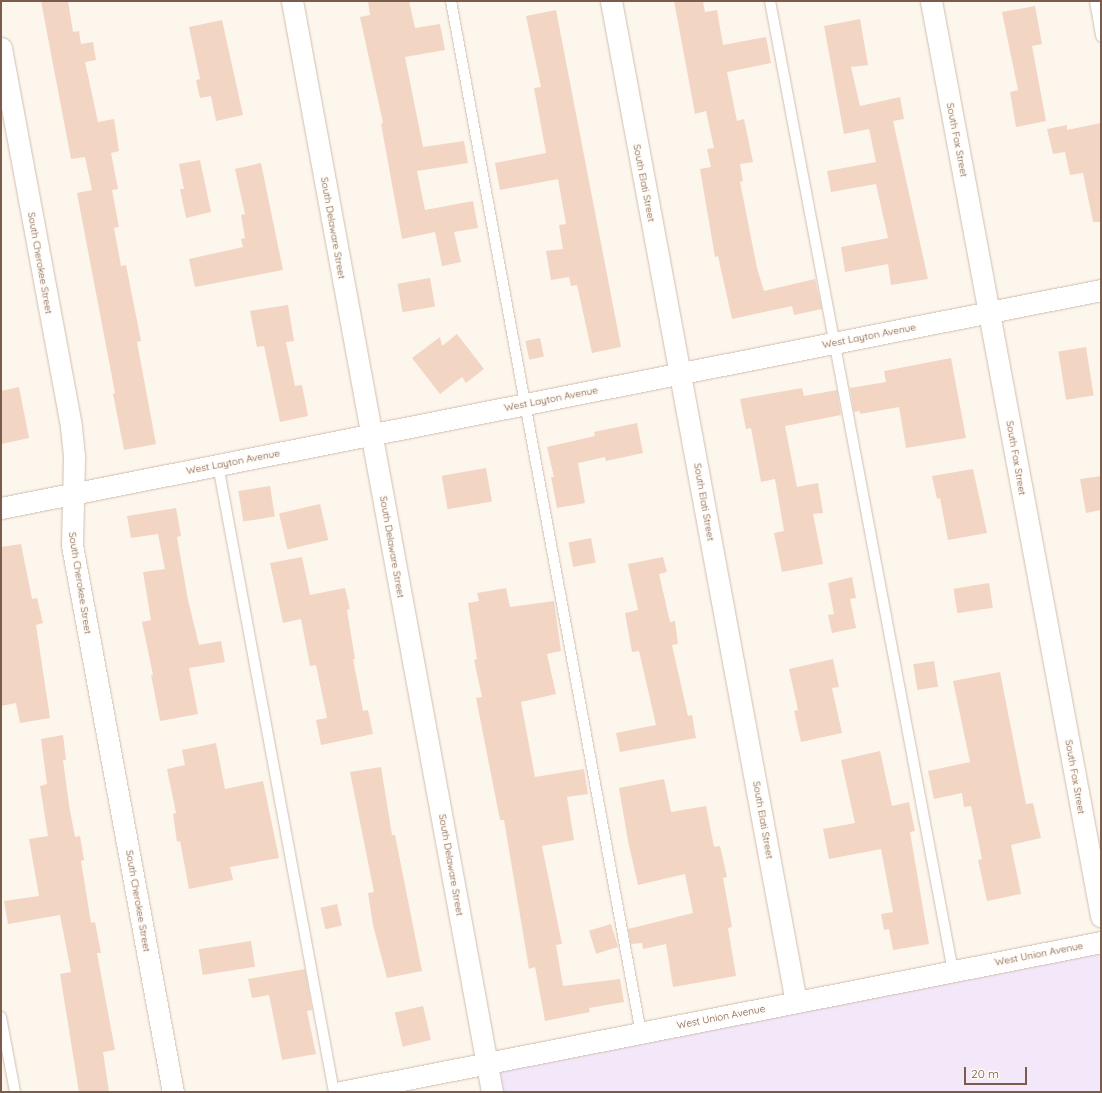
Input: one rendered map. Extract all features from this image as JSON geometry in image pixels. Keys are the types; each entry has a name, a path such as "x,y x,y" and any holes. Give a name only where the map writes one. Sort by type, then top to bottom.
{"street":[{"name":"South Delaware Street","path":"292,1 492,1092"},
{"name":"South Elati Street","path":"611,1 796,1002"},
{"name":"South Fox Street","path":"931,1 1101,916"},
{"name":"South Cherokee Street","path":"1,48 70,427 74,458 71,523 72,545 173,1092"},
{"name":"West Layton Avenue","path":"1,508 1101,290"},
{"name":"West Union Avenue","path":"341,1092 1101,942"}],"lane":[{"path":"451,1 641,1033"},
{"path":"770,1 953,971"},
{"path":"1095,1 1101,36"},
{"path":"218,465 334,1092"},
{"path":"1,1017 15,1092"}],"shaded area":[{"path":"1101,942 1101,1092 492,1092 487,1063"}],"building":[{"path":"41,1 68,1 73,32 79,31 81,44 93,42 96,60 85,62 98,122 114,119 119,151 111,153 118,189 112,190 119,227 114,228 121,266 126,265 141,341 137,342 156,444 124,450 113,394 115,393 77,193 92,190 85,157 71,159"},
{"path":"368,1 409,1 415,28 440,24 445,50 405,57 423,147 464,141 468,163 417,171 425,210 473,201 478,228 454,232 461,262 442,266 435,232 402,239 381,124 383,123 360,17 370,15"},
{"path":"674,1 703,1 705,12 717,10 723,45 766,37 771,63 727,72 737,121 744,119 753,162 740,164 743,181 740,182 757,268 764,291 815,279 822,309 794,315 792,306 732,319 718,256 715,257 700,169 711,167 707,149 714,148 706,111 695,114"},
{"path":"1035,6 1042,44 1032,46 1046,121 1016,127 1010,92 1018,90 1002,12"},
{"path":"556,10 621,347 592,353 577,285 571,286 569,277 551,280 546,251 563,249 559,225 566,224 558,179 500,190 495,163 546,153 534,88 541,87 526,16"},
{"path":"860,19 868,65 851,67 860,106 900,97 904,119 893,121 928,279 891,285 888,264 845,272 841,247 888,238 876,184 831,192 827,171 876,162 869,129 844,134 824,26"},
{"path":"222,20 243,115 216,121 211,96 200,98 196,80 200,79 189,27"},
{"path":"1101,123 1101,222 1093,222 1083,173 1070,175 1065,152 1053,154 1047,129 1067,125 1067,130"},
{"path":"200,160 211,212 186,218 180,189 184,189 179,164"},
{"path":"261,163 283,270 195,287 189,259 243,247 241,239 245,238 241,215 245,214 235,169"},
{"path":"430,278 435,307 403,312 398,284"},
{"path":"288,305 294,341 286,342 295,386 302,385 308,416 280,422 264,346 257,347 250,311"},
{"path":"457,334 484,369 466,383 462,377 440,394 412,358 440,337 442,346"},
{"path":"540,338 544,357 529,360 525,341"},
{"path":"1086,347 1094,395 1066,400 1058,351"},
{"path":"951,358 966,438 906,448 899,407 860,414 860,411 854,412 850,388 886,382 884,371"},
{"path":"19,387 29,438 1,444 1,391"},
{"path":"802,388 804,396 837,390 841,415 785,426 797,487 818,483 823,513 813,514 823,564 782,572 774,533 784,531 775,479 761,482 751,428 746,429 740,399"},
{"path":"637,423 643,453 606,461 605,457 578,463 585,503 557,508 551,477 554,477 547,447 595,436 594,432"},
{"path":"486,468 492,501 448,509 442,476"},
{"path":"973,469 987,533 948,540 940,498 937,499 932,476"},
{"path":"1101,476 1101,510 1086,513 1080,479"},
{"path":"270,486 275,517 243,522 238,491"},
{"path":"320,504 328,540 287,549 279,513"},
{"path":"176,508 181,536 177,537 188,600 199,645 221,641 225,662 189,668 198,714 160,721 151,675 153,675 142,622 151,620 143,572 165,569 158,534 131,538 127,516"},
{"path":"591,538 596,563 573,567 568,542"},
{"path":"21,544 32,599 37,598 43,623 36,625 50,718 20,723 16,703 1,706 1,547"},
{"path":"302,557 310,595 345,588 350,609 347,610 355,659 353,659 363,711 368,710 373,734 321,745 316,720 327,718 316,665 310,666 301,619 283,623 270,563"},
{"path":"663,557 667,572 659,574 670,622 675,621 678,644 672,645 688,716 692,715 696,738 620,752 616,733 656,725 639,651 632,652 625,613 638,610 628,564"},
{"path":"852,577 856,598 850,599 856,628 832,633 828,615 834,614 828,583"},
{"path":"989,583 993,608 957,613 953,589"},
{"path":"506,588 510,607 554,601 561,651 547,654 556,694 521,702 535,777 584,769 588,794 567,797 574,840 542,846 562,944 556,945 563,986 620,979 624,1002 589,1008 590,1012 545,1021 535,967 529,969 504,820 500,820 476,698 482,697 474,660 477,659 468,603 479,601 477,593"},
{"path":"833,659 839,687 832,688 842,733 801,742 794,711 798,710 789,669"},
{"path":"934,661 938,687 917,690 913,664"},
{"path":"1000,672 1026,804 1033,803 1041,838 1011,845 1021,894 987,901 978,860 982,859 971,806 964,807 962,793 934,799 928,771 970,762 953,681"},
{"path":"63,735 66,760 63,760 69,805 75,837 80,836 84,860 81,861 91,923 95,922 101,953 97,953 115,1050 103,1052 109,1092 79,1092 60,974 71,972 60,915 8,924 4,901 39,896 29,839 48,836 40,786 47,784 41,739"},
{"path":"216,743 225,789 263,781 279,858 230,867 233,880 189,889 180,841 177,842 173,814 176,813 167,769 185,765 182,750"},
{"path":"880,751 892,806 909,802 915,831 910,832 929,944 893,950 889,929 884,930 881,914 893,912 881,849 829,859 823,829 855,823 841,760"},
{"path":"381,767 392,835 395,835 422,971 387,978 373,925 368,893 374,892 350,772"},
{"path":"664,779 671,812 706,806 714,847 720,846 727,877 723,878 732,927 728,928 736,976 673,987 666,944 643,949 642,943 631,944 628,929 693,913 685,874 638,885 628,841 619,788"},
{"path":"337,904 342,925 325,929 320,908"},
{"path":"611,924 618,947 596,954 589,931"},
{"path":"251,941 255,967 203,975 199,949"},
{"path":"305,969 312,1010 307,1011 316,1054 282,1060 269,995 252,998 248,979"},
{"path":"423,1006 431,1040 403,1047 395,1013"}]}
